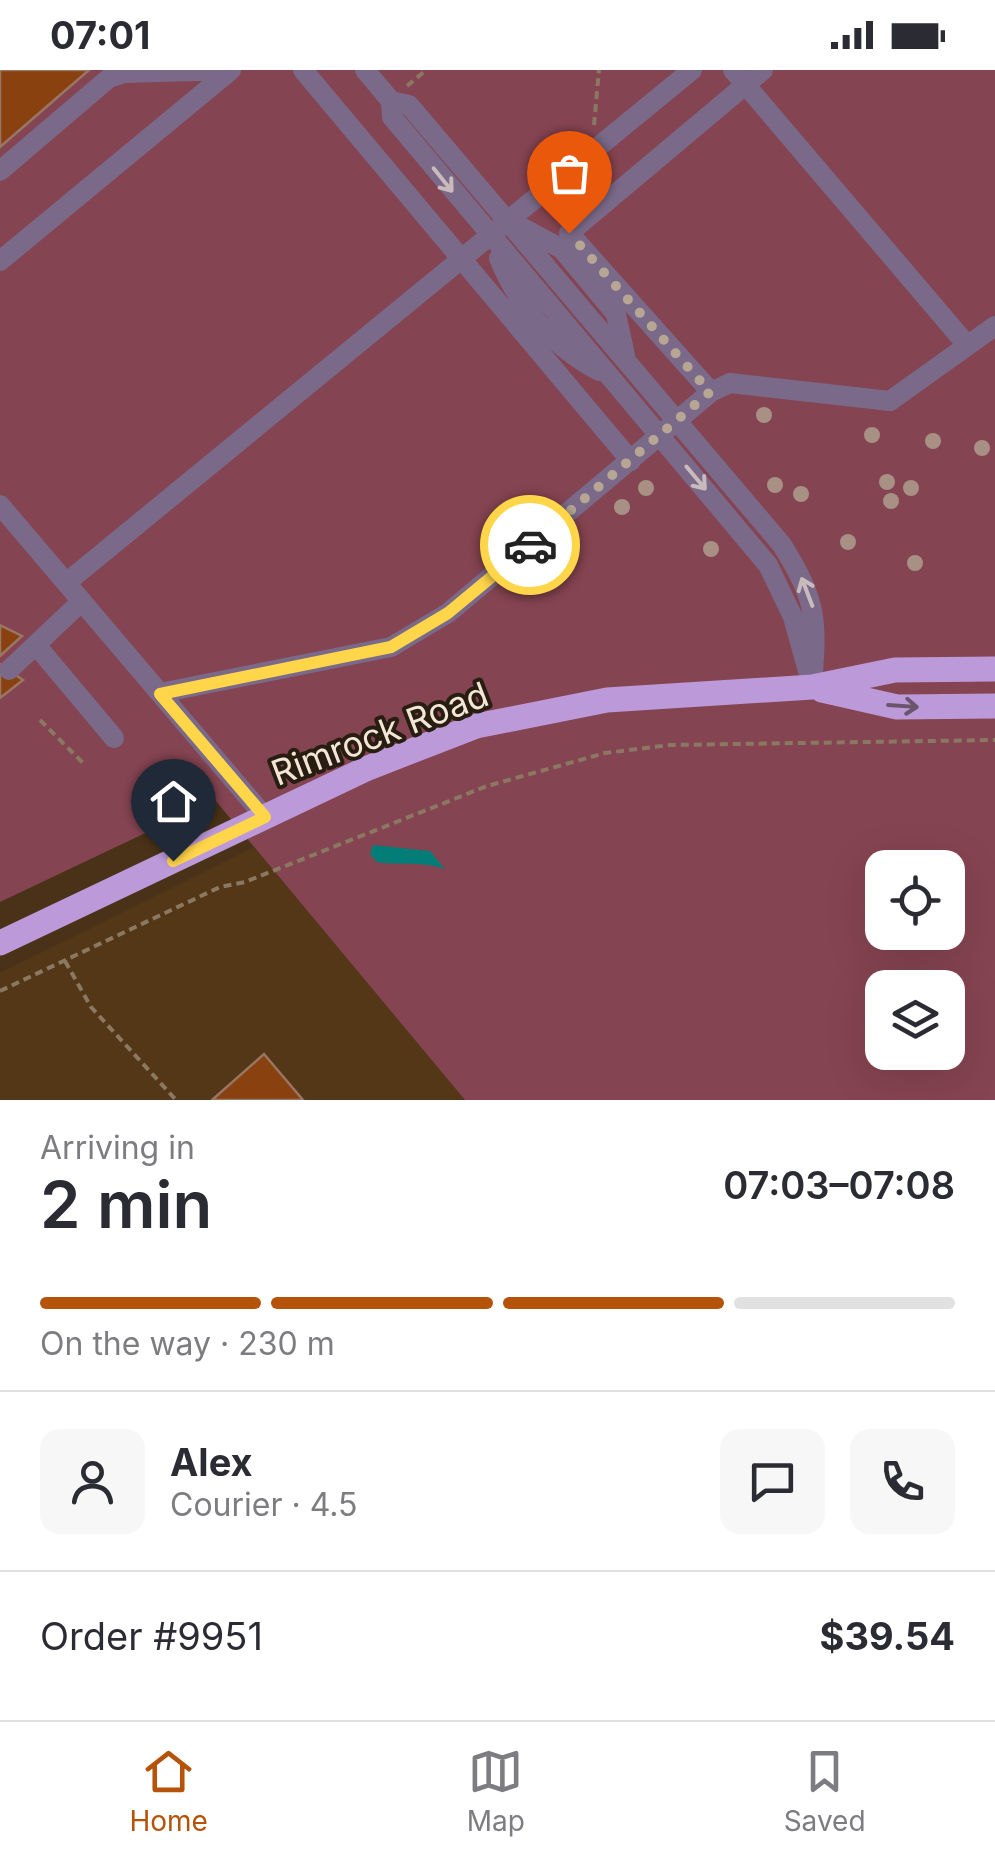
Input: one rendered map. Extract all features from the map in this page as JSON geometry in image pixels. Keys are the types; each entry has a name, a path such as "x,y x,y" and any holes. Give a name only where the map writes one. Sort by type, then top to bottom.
{"main road":[{"name":"Rimrock Road","path":"0,944 368,768 476,726 607,700 812,687 895,670 995,669"},
{"name":"Rimrock Road","path":"812,687 897,707 995,706"}],"street":[{"path":"0,172 108,78 124,73 231,70"},
{"path":"0,262 231,70"},
{"path":"304,70 631,461"},
{"path":"365,70 391,101 392,117 491,238 511,288 566,354 610,377 779,583 812,687"},
{"path":"66,583 692,70"},
{"path":"710,392 569,233 739,77 763,70"},
{"path":"739,77 967,345"},
{"path":"391,101 410,104 511,222 562,249 616,314 627,362 782,545 805,582 817,619 812,687"},
{"path":"160,694 391,647 448,613 710,392 730,382 890,401 995,326"},
{"path":"0,505 265,817"},
{"path":"10,670 82,602"},
{"path":"36,645 114,738"}],"path":[{"path":"594,126 599,70"},
{"path":"40,720 85,765"},
{"path":"0,991 220,887 246,882 487,786 606,753 670,744 995,740"},
{"path":"65,962 91,1007 176,1100"}],"shaded area":[{"path":"0,70 995,70 995,1100 465,1100 215,800 0,902"},
{"path":"254,847 465,1100 0,1100 0,973"}],"water":[{"path":"373,845 430,851 445,869 377,862 370,854"}],"building":[{"path":"0,70 89,70 0,147"},
{"path":"0,625 22,636 0,656"},
{"path":"0,664 23,680 0,698"},
{"path":"264,1054 303,1100 212,1100"}],"way so far":[{"path":"530,545 710,392 569,233"}],"route":[{"path":"173,861 265,817 160,694 391,647 448,613 530,545"}]}
